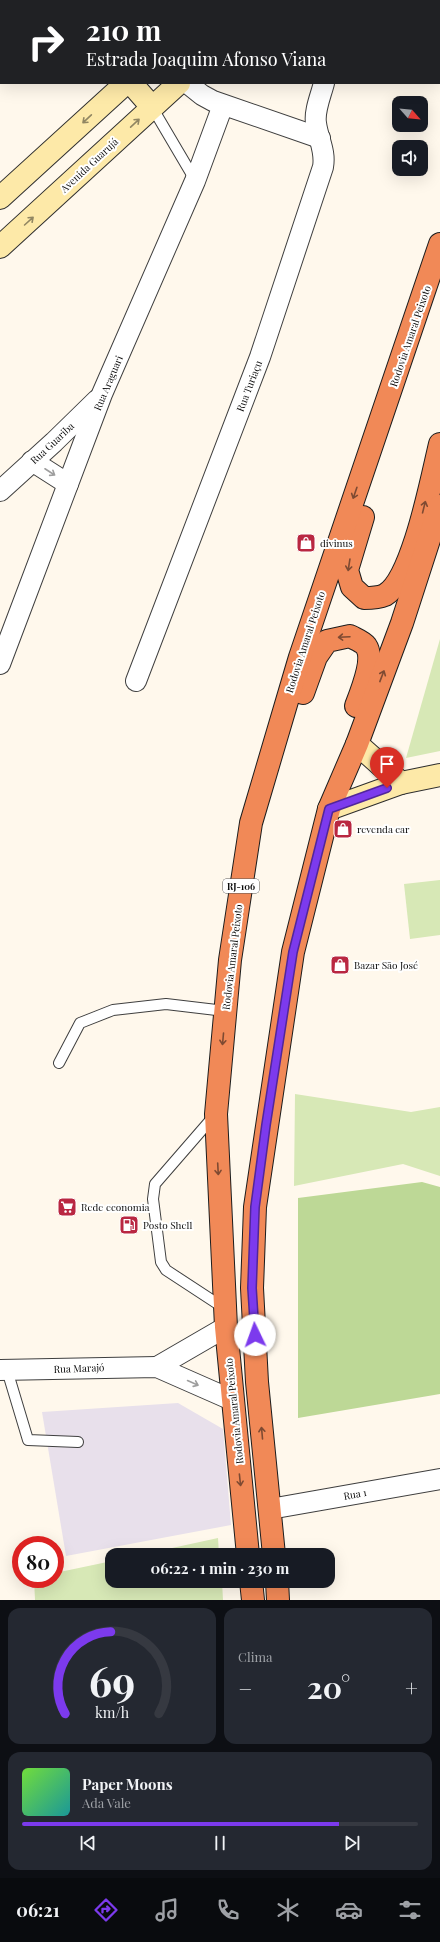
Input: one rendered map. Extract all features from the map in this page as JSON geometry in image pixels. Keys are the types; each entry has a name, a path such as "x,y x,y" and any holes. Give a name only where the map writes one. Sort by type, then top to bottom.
{"highway":[{"name":"Rodovia Amaral Peixoto","path":"247,1548 225,1318 216,1114 230,960 251,823 307,635 423,299 440,244"},
{"path":"423,299 416,350 354,542 348,570 352,587 364,598 376,598 386,594 395,585 406,567 420,525 440,444"},
{"path":"273,1548 257,1382 252,1288 255,1207 292,959 298,928 329,809 357,744 402,623 440,506"},
{"path":"226,1000 242,948 261,834 292,723 316,657 327,641 350,636 365,646 369,653 368,665 362,691 312,827 296,897 298,928"},
{"path":"252,1588 253,1600"},
{"path":"277,1588 278,1600"}],"street":[{"path":"3,190 125,84"},
{"path":"132,84 152,107"},
{"name":"Avenida Guarujá","path":"0,247 178,84"},
{"path":"189,84 202,95 223,105 320,138"},
{"name":"Rua Turiaçu","path":"136,681 260,357 322,167 324,159 316,115 324,84"},
{"name":"Rua Araguari","path":"0,664 102,394 195,181 223,105"},
{"name":"Rua Guariba","path":"0,491 54,442 102,394"},
{"path":"32,461 68,484"},
{"path":"357,744 401,783"},
{"path":"329,809 401,783 440,775"},
{"name":"Rua Marajó","path":"157,1367 225,1318"},
{"name":"Rua Marajó","path":"3,1370 157,1367 232,1400"},
{"name":"Rua 1","path":"270,1509 440,1479"}],"lane":[{"path":"152,107 195,181"},
{"path":"59,1063 80,1023 113,1010 166,1004 226,1000"},
{"path":"216,1114 163,1172 156,1184 152,1199 161,1262 166,1270 225,1318"},
{"path":"3,1370 28,1440 78,1442"}],"shaded area":[{"path":"178,1403 223,1429 231,1525 66,1556 64,1536 63,1536 42,1412"}],"green space":[{"path":"440,639 440,751 406,758"},
{"path":"440,880 440,935 410,939 404,884"},
{"path":"295,1094 411,1112 440,1107 440,1176 403,1164 294,1186"},
{"path":"422,1182 440,1187 440,1394 298,1418 298,1198"},
{"path":"218,1538 219,1548 172,1548"},
{"path":"105,1562 105,1588 222,1588 223,1600 35,1600 34,1588 64,1588 64,1571"}],"place":[{"name":"divinus","path":"306,543"},
{"name":"revenda car","path":"343,829"},
{"name":"Bazar São José","path":"340,965"},
{"name":"Rede economia","path":"67,1207"},
{"name":"Posto Shell","path":"129,1225"}],"route":[{"path":"255,1335 252,1288 255,1207 285,999 298,928 329,809 387,788"}]}
